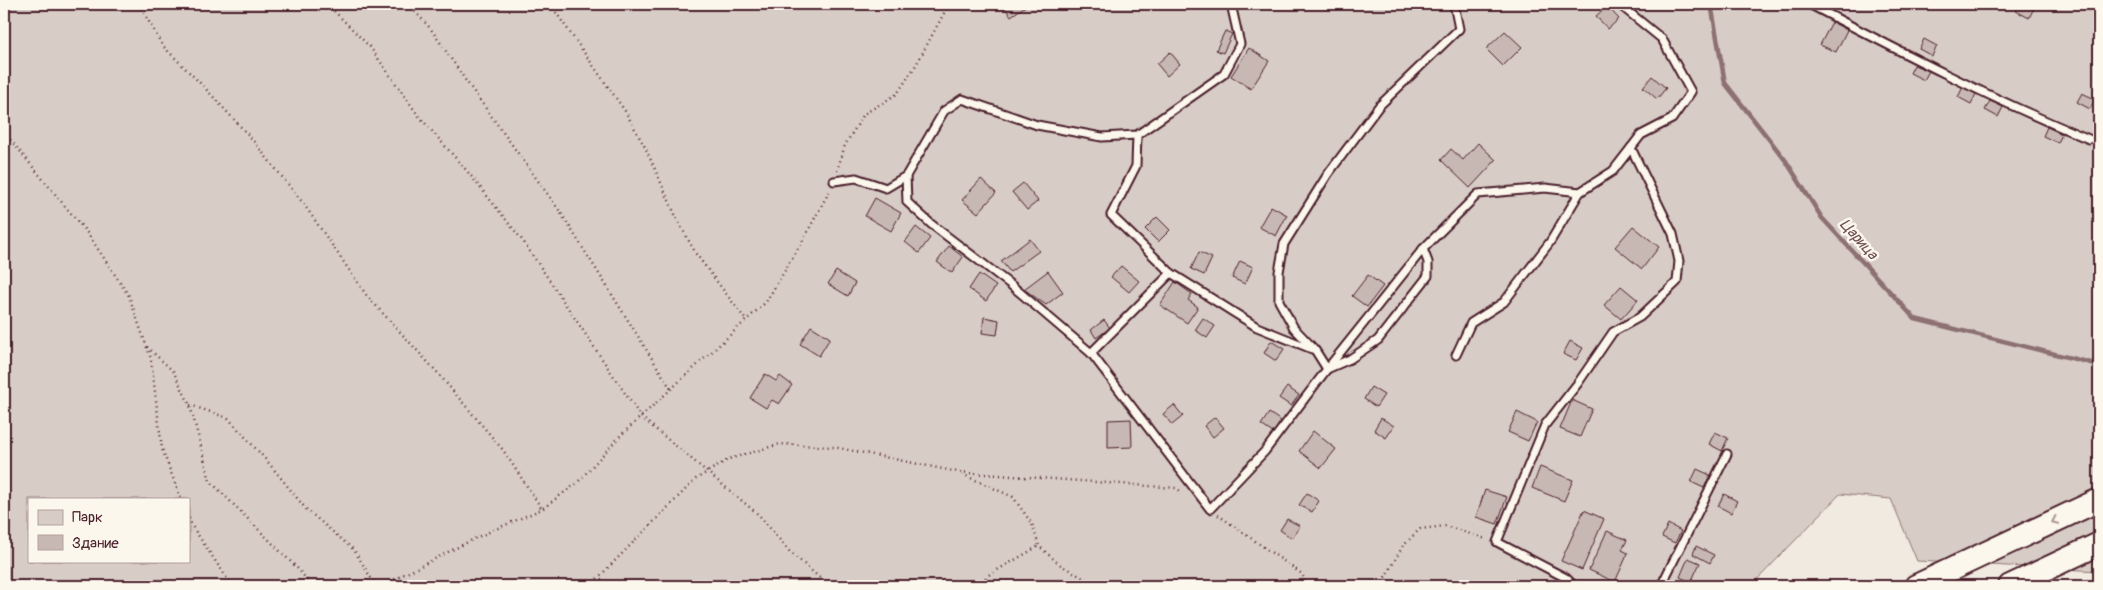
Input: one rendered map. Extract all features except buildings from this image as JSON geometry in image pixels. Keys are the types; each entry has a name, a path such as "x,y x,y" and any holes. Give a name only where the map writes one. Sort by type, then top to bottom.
{"highway":[{"path":"1916,586 2099,500"},
{"path":"2010,586 2099,544"}],"lane":[{"path":"834,181 856,178 886,188 906,176 944,111 962,99 1037,125 1102,137 1137,134 1224,74 1240,44 1231,4"},
{"path":"1327,369 1315,350 1294,328 1279,301 1279,272 1284,244 1328,174 1379,106 1459,29 1454,4"},
{"path":"1456,355 1471,323 1504,302 1550,242 1580,192 1613,171 1641,135 1672,119 1691,92 1662,38 1620,4"},
{"path":"1809,4 1894,49 2048,122 2089,139"},
{"path":"1137,134 1136,166 1111,215 1171,273 1257,327 1315,350"},
{"path":"1574,586 1566,578 1497,542 1545,425 1578,383 1613,332 1640,317 1677,282 1679,261 1673,234 1631,148"},
{"path":"906,176 907,202 931,224 1010,285 1091,353 1210,508 1265,451 1327,369 1423,249 1478,194 1545,188 1580,192"},
{"path":"1327,369 1350,359 1378,340 1428,276 1428,262 1423,249"},
{"path":"1091,353 1171,273"},
{"path":"1661,586 1727,454"}],"path":[{"path":"139,4 162,45 251,138 303,203 367,296 436,371 503,450 542,509"},
{"path":"327,4 370,47 418,115 467,171 523,241 641,417 759,515 789,552 829,586"},
{"path":"408,4 431,29 559,210 671,389"},
{"path":"550,4 625,111 646,149 678,221 696,254 746,320"},
{"path":"381,586 480,536 542,509 578,484 621,434 766,302 802,242 834,181 845,145 864,114 897,94 916,65 949,4"},
{"path":"4,132 88,234 129,296 151,359 162,449 181,498"},
{"path":"146,346 173,371 190,405 210,480 299,570 312,586"},
{"path":"190,405 228,418 267,461 306,509 354,550 376,586"},
{"path":"590,586 696,479 730,459 780,444 834,447 958,472 1176,488 1184,494"},
{"path":"958,472 1013,496 1032,524 1039,546 1059,564 1096,586"},
{"path":"1210,508 1302,574 1307,586"},
{"path":"190,521 232,586"},
{"path":"1380,586 1403,546 1420,529 1446,526 1497,542"},
{"path":"979,586 987,576 1039,546"}],"green space":[{"path":"4,4 2099,4 2099,571 1917,561 1891,499 1840,494 1751,586 1582,586 1570,575 1580,586 4,586"}],"waterway":[{"name":"Царица","path":"1711,4 1725,83 1786,161 1822,218 1915,319 2099,365"}]}
